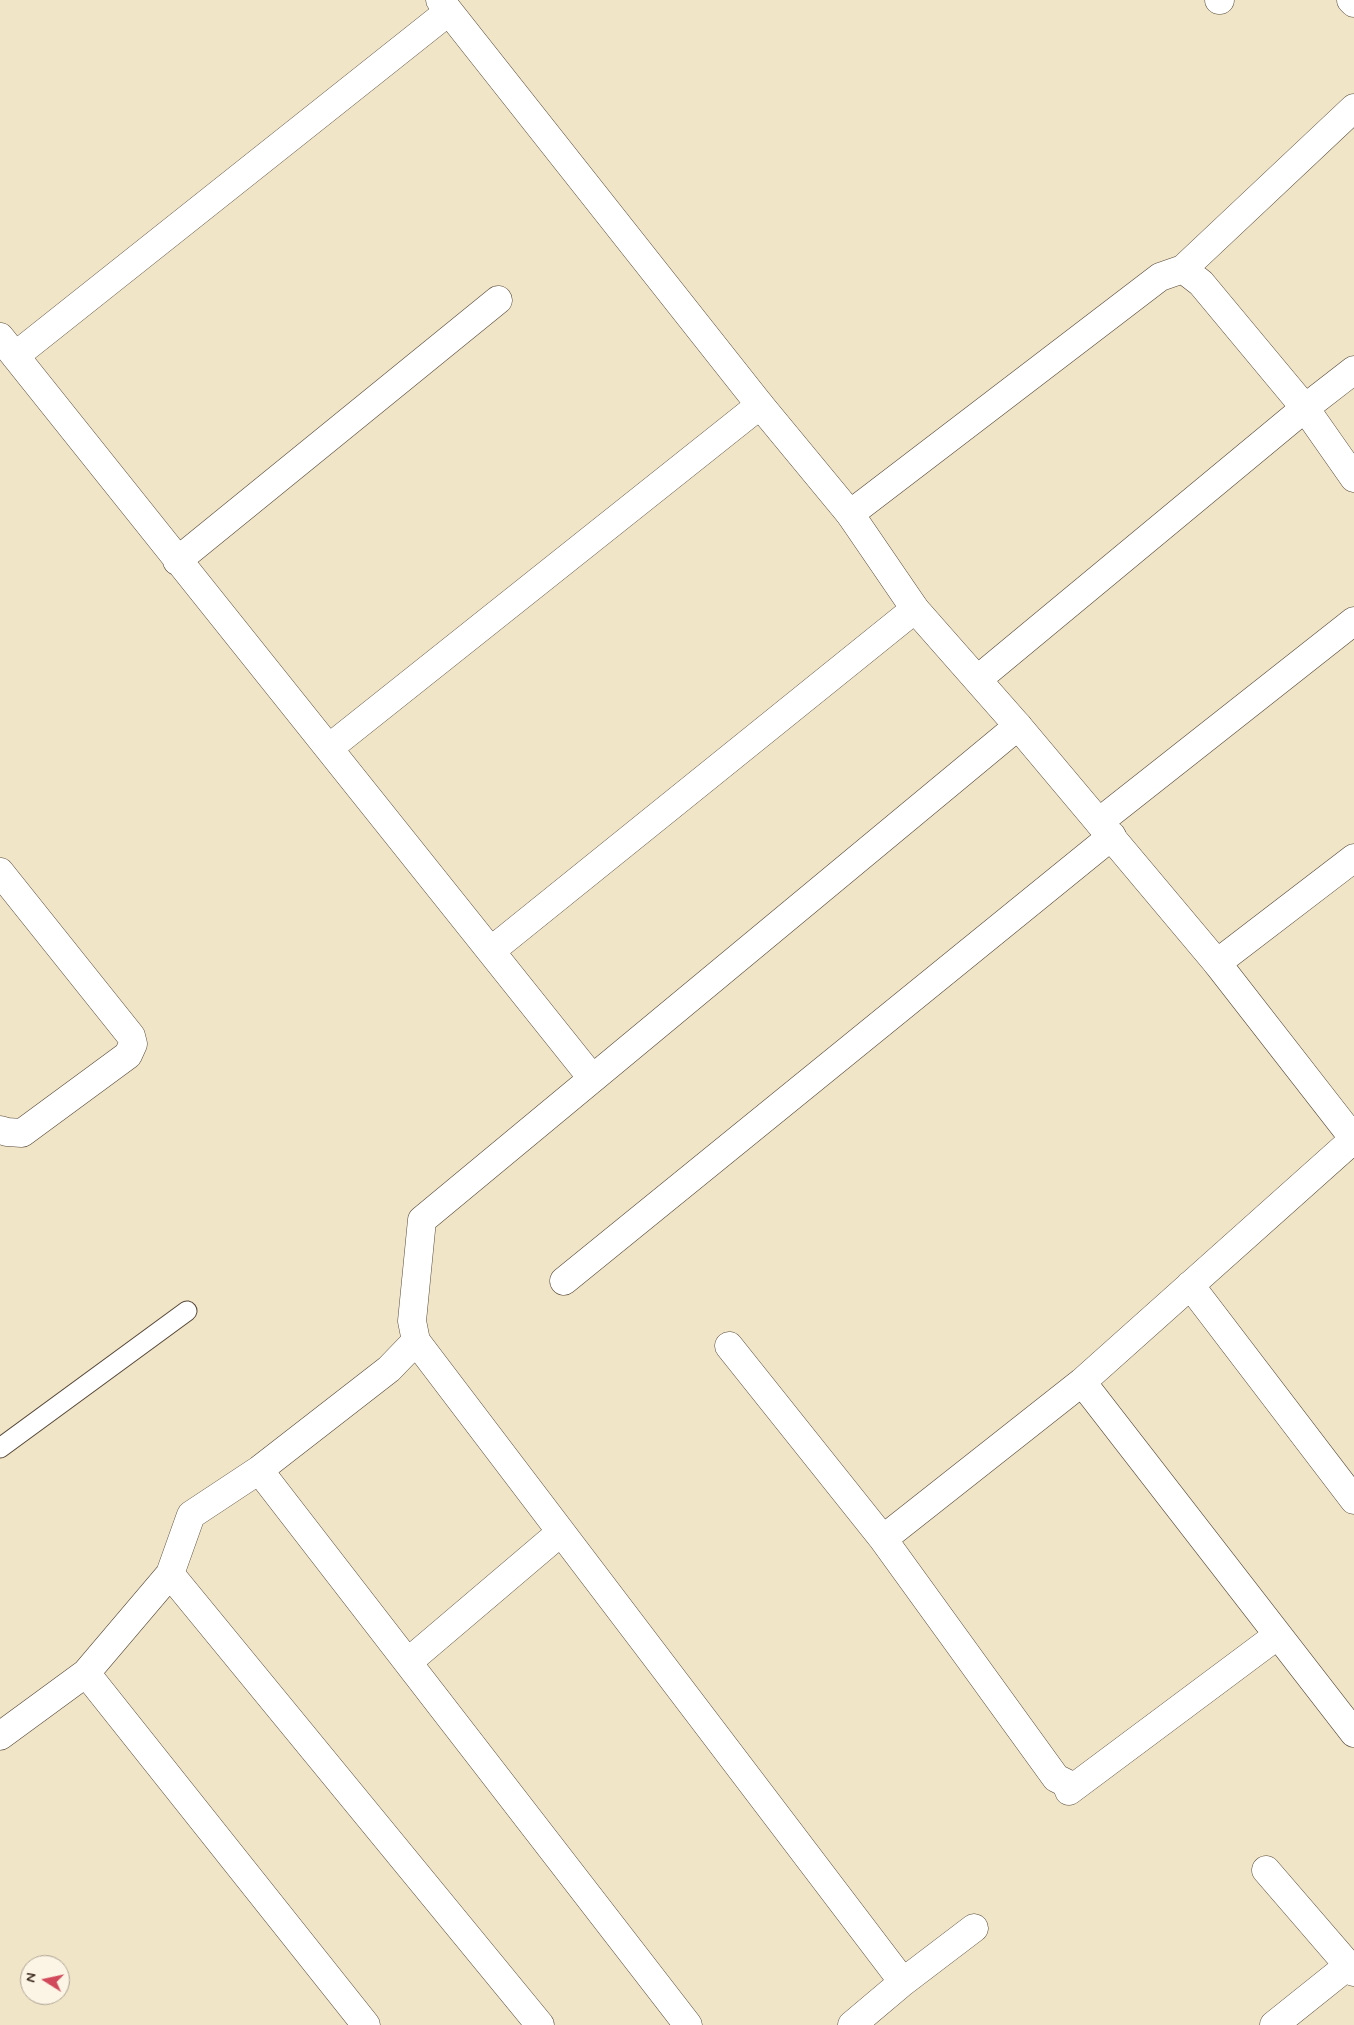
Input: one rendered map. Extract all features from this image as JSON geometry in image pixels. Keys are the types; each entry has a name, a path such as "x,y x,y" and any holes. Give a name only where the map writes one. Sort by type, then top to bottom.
{"street":[{"path":"1351,0 1354,3"},
{"path":"592,1078 492,950 177,560 8,347 444,6 760,405 850,514 915,609 978,679 1217,963 1354,1139 1082,1382 883,1539"},
{"path":"850,514 1160,277 1183,269 1354,108"},
{"path":"1183,269 1201,283 1305,408 1354,478"},
{"path":"177,560 498,300"},
{"path":"978,679 1305,408 1354,370"},
{"path":"329,748 760,405"},
{"path":"492,950 915,609"},
{"path":"564,1281 1354,621"},
{"path":"903,1982 416,1342 412,1321 422,1220 1018,726"},
{"path":"1217,963 1354,858"},
{"path":"0,872 131,1036 133,1044 128,1055 22,1133 0,1130"},
{"path":"1190,1285 1354,1500"},
{"path":"0,1736 86,1673 170,1574 191,1515 259,1470 389,1369 416,1342"},
{"path":"729,1346 883,1539 1056,1778 1066,1783 1069,1791 1278,1635"},
{"path":"1082,1382 1354,1733"},
{"path":"259,1470 688,2025"},
{"path":"408,1662 561,1532"},
{"path":"170,1574 540,2025"},
{"path":"86,1673 366,2025"},
{"path":"1266,1870 1352,1969 1274,2025"},
{"path":"852,2025 903,1982 974,1928"}],"lane":[{"path":"0,1448 186,1311"}]}
